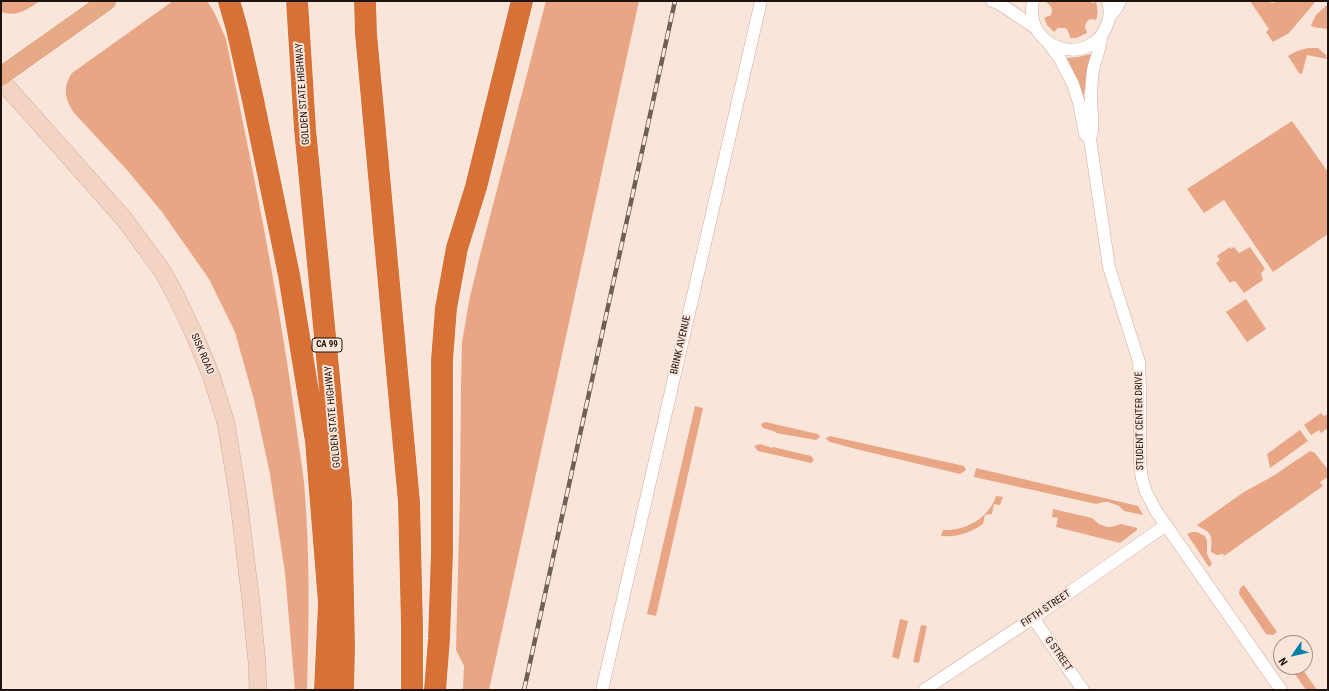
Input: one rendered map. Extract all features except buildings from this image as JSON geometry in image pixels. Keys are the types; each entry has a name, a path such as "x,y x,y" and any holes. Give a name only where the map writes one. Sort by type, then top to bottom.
{"highway":[{"path":"230,1 253,100 289,275 316,441 329,603 325,690"},
{"name":"GOLDEN STATE HIGHWAY","path":"297,1 305,129 341,502 344,646 343,690"},
{"path":"364,1 408,502 412,626 412,690"},
{"path":"435,690 439,639 442,552 442,360 446,308 457,248 476,187 522,1"}],"main road":[{"path":"1,76 107,1"},
{"name":"SISK ROAD","path":"1,80 106,197 139,238 169,284 211,375 226,423 233,465 251,602 258,690"}],"street":[{"name":"BRINK AVENUE","path":"602,690 761,1"},
{"path":"992,1 1006,8 1036,28"},
{"path":"1033,1 1032,11 1036,28"},
{"path":"1108,1 1110,17"},
{"name":"STUDENT CENTER DRIVE","path":"1120,1 1101,36 1101,41 1094,63 1091,97 1093,132 1090,139 1109,267 1139,362 1140,463 1142,478 1151,503 1281,690"},
{"name":"STUDENT CENTER DRIVE","path":"1036,28 1062,62 1073,84 1079,103 1085,134 1090,139"},
{"path":"1048,43 1056,48 1076,50 1085,48 1094,43 1101,36"},
{"name":"FIFTH STREET","path":"924,690 1033,618 1166,525"},
{"name":"G STREET","path":"1033,618 1083,690"}],"shaded area":[{"path":"1,1 40,1 22,12 12,14 1,12"},
{"path":"173,1 207,1 214,12 226,39 254,177 280,317 304,482 308,586 307,690 295,690 285,573 270,474 254,400 235,332 209,279 162,212 127,170 75,114 69,104 66,94 67,84 72,73"},
{"path":"546,1 639,1 489,690 463,690 464,666 456,650 462,343 469,301 480,255"},
{"path":"1045,1 1096,2 1098,11 1096,20 1090,19 1087,21 1085,27 1087,33 1076,38 1070,38 1066,28 1058,28 1054,32 1047,25 1044,18 1051,15 1052,9"},
{"path":"1250,1 1267,1 1272,3 1279,1 1316,1 1289,33 1273,42 1266,32 1269,29"},
{"path":"1328,4 1328,29 1313,27 1311,25 1316,15"},
{"path":"1308,48 1318,48 1326,55 1327,59 1307,55 1302,74 1299,73 1288,56 1297,51"},
{"path":"1091,54 1084,94 1083,95 1067,58"},
{"path":"1292,121 1328,172 1328,234 1273,272 1224,200 1204,213 1187,189"},
{"path":"1230,247 1231,249 1234,247 1239,253 1250,247 1265,269 1261,273 1263,280 1244,293 1236,282 1233,281 1230,283 1216,263 1220,260 1217,256"},
{"path":"1246,299 1266,329 1247,342 1226,312"},
{"path":"695,406 703,408 656,616 647,614"},
{"path":"1321,413 1324,416 1328,414 1328,428 1321,433 1319,430 1311,435 1304,425"},
{"path":"765,422 818,434 820,437 816,440 776,433 763,428 761,424"},
{"path":"1300,430 1308,441 1270,468 1267,454"},
{"path":"830,436 964,466 966,470 960,474 852,448 830,442 826,438"},
{"path":"760,444 811,456 814,460 811,463 758,451 754,446"},
{"path":"1310,451 1315,453 1328,470 1328,477 1320,482 1323,486 1224,556 1223,554 1217,555 1211,552 1210,534 1197,525 1244,492 1273,476"},
{"path":"976,468 1138,506 1143,515 1124,511 1119,506 1108,502 1096,504 974,477"},
{"path":"996,496 1003,497 1000,505 994,504 992,514 985,515 983,524 964,534 941,536 943,530 952,530 976,522 988,511"},
{"path":"1053,509 1092,518 1099,524 1107,527 1121,524 1137,528 1137,530 1120,543 1056,527 1058,518 1052,517"},
{"path":"1197,532 1205,536 1207,541 1207,554 1212,564 1209,567 1187,534"},
{"path":"1244,585 1277,632 1273,635 1266,634 1239,594 1240,588"},
{"path":"900,619 908,621 899,659 892,657"},
{"path":"921,625 927,626 919,663 913,662"},
{"path":"1296,675 1307,675 1317,690 1306,690"}],"railway":[{"path":"524,690 675,1"}]}
